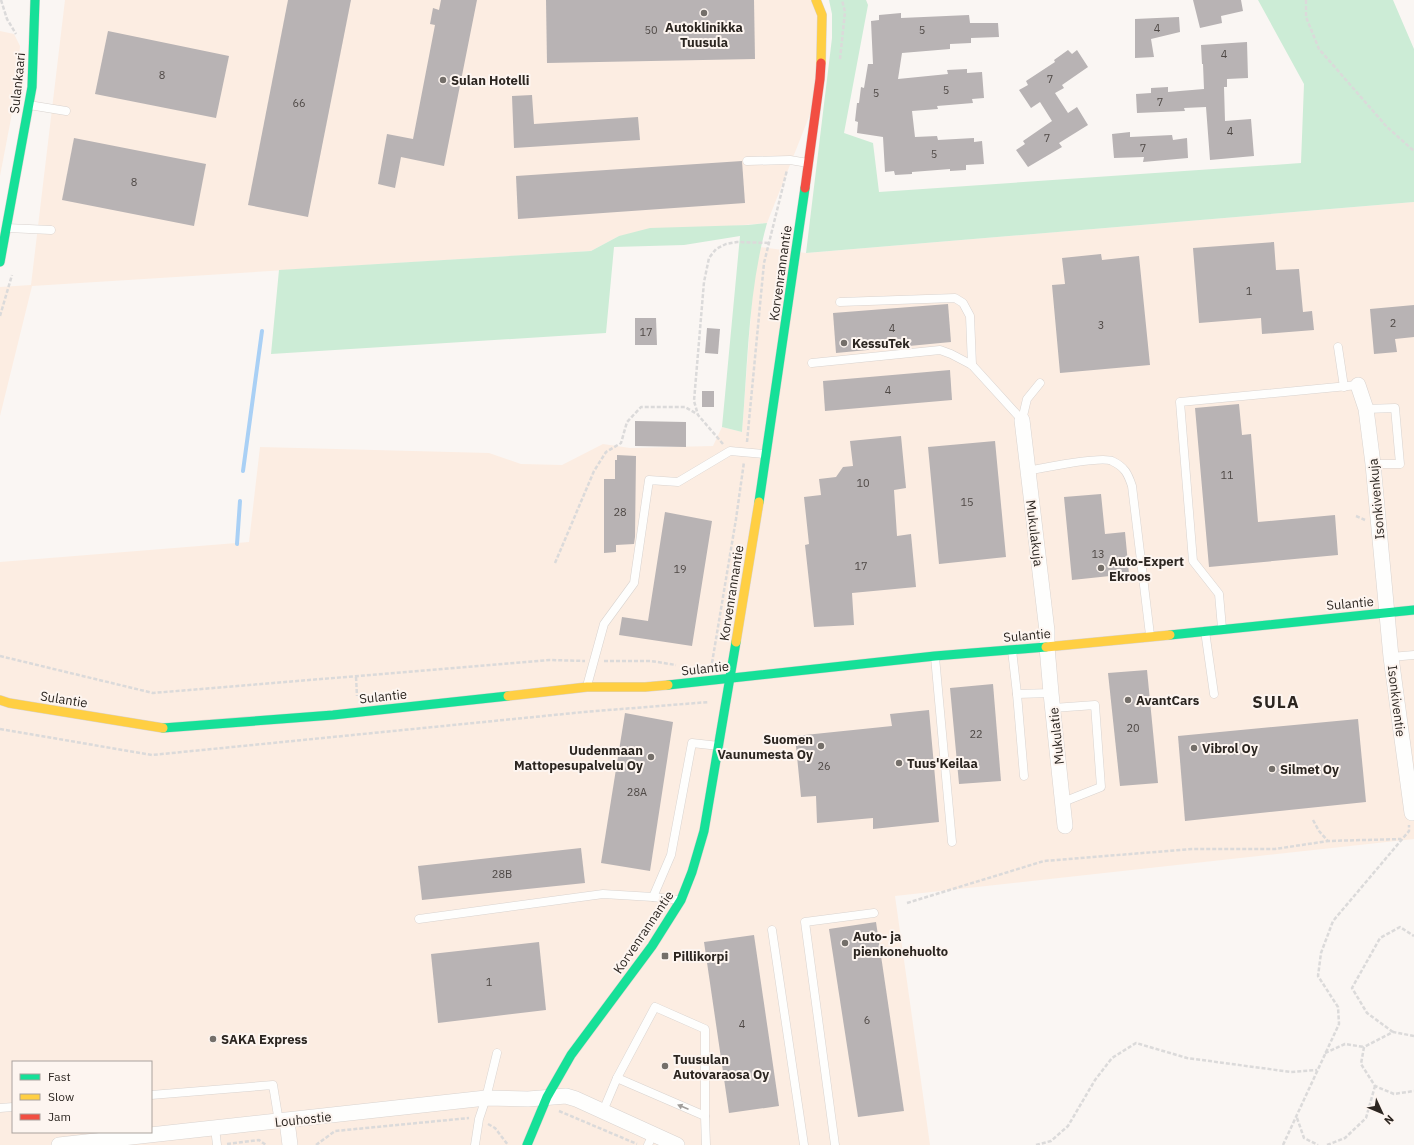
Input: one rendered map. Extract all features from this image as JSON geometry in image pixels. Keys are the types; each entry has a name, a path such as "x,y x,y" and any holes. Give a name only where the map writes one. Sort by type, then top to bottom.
{"street":[{"name":"Sulankaari","path":"0,262 32,87 35,0"},
{"name":"Korvenrannantie","path":"527,1145 547,1097 571,1055 652,946 682,900 704,831 767,454 809,163 820,78 822,15 816,0"},
{"name":"Isonkivenkuja","path":"1351,386 1366,408 1373,464 1387,613"},
{"name":"Mukulakuja","path":"1022,420 1047,631 1047,646"},
{"name":"Sulantie","path":"0,700 9,703 162,728 333,715 587,687 645,687 709,681 730,679 748,675 935,656 1012,650 1150,635 1414,610"},
{"name":"Isonkiventie","path":"1387,613 1391,657 1412,813"},
{"name":"Mukulatie","path":"1047,646 1065,826"},
{"name":"Louhostie","path":"152,1133 283,1121 486,1098 528,1099 566,1096 602,1111 651,1139 677,1145"},
{"path":"283,1121 290,1145"},
{"name":"Louhostie","path":"59,1145 121,1135 148,1133"}],"lane":[{"path":"28,105 66,111"},
{"path":"747,160 790,160 809,163"},
{"path":"7,228 51,230"},
{"path":"840,302 955,298 963,303 970,316 972,365"},
{"path":"1222,629 1219,594 1193,561 1180,402 1351,386 1338,347"},
{"path":"812,363 940,350 972,365 1022,420"},
{"path":"1022,420 1027,399 1040,383"},
{"path":"1366,408 1395,408 1400,464 1373,464"},
{"path":"587,687 604,624 634,583 649,480 678,482 730,451 767,454"},
{"path":"1027,471 1096,460 1111,460 1126,471 1132,486 1150,635"},
{"path":"1205,630 1214,694"},
{"path":"1012,650 1024,776"},
{"path":"1391,657 1414,655"},
{"path":"935,656 952,842"},
{"path":"1017,694 1051,693"},
{"path":"1053,708 1095,705 1101,787 1063,802"},
{"path":"653,897 671,855 692,743 719,746"},
{"path":"419,919 603,894 682,900"},
{"path":"835,1145 805,922 874,913"},
{"path":"772,930 804,1145"},
{"path":"602,1111 617,1078 655,1007 706,1029 706,1145"},
{"path":"475,1145 478,1119 486,1098 497,1053"},
{"path":"617,1078 705,1116"},
{"path":"152,1095 273,1085 283,1121"},
{"path":"0,1108 12,1107"},
{"path":"215,1128 217,1145"}],"path":[{"path":"1306,0 1306,17 1319,49 1386,127 1414,151"},
{"path":"709,681 746,452 764,263 790,160"},
{"path":"698,415 694,401 704,282 709,258 716,249 726,244 736,242 770,243"},
{"path":"0,316 12,273"},
{"path":"555,563 594,472 606,452 621,444 627,422 640,407 685,407 698,415 730,451"},
{"path":"0,656 153,694 550,660 651,661 681,665"},
{"path":"1283,1145 1339,1024 1338,1007 1318,976 1320,953 1333,921 1408,831 1412,813"},
{"path":"1314,820 1319,831 1328,841"},
{"path":"907,903 1044,861 1192,849 1275,849 1328,841 1402,839"},
{"path":"1414,936 1400,927 1380,938 1352,988 1367,1014 1393,1032 1414,1036"},
{"path":"1325,1053 1345,1044 1364,1048 1393,1032"},
{"path":"1036,1145 1052,1141 1068,1126 1095,1080 1112,1058 1136,1043 1187,1058 1291,1072 1317,1070"},
{"path":"1364,1048 1361,1064 1375,1086 1394,1094 1414,1091"},
{"path":"1327,1145 1345,1138 1366,1118 1375,1086"},
{"path":"559,1111 639,1145"},
{"path":"1296,1117 1304,1138 1318,1145"},
{"path":"316,1145 335,1131 471,1118 478,1119 494,1128 508,1145"},
{"path":"220,1145 259,1140 266,1145"}],"shaded area":[{"path":"65,0 820,0 824,79 767,223 619,236 591,251 32,286 0,416 0,287 31,285"},
{"path":"0,31 14,34 20,46 17,87 0,176"},
{"path":"1414,202 1414,839 895,896 930,1145 0,1145 0,562 249,542 260,447 489,453 521,464 562,465 603,444 630,448 713,446 722,427 742,432 753,286 760,247 806,253"}],"green space":[{"path":"829,0 866,0 868,5 844,133 873,143 879,192 1301,163 1304,84 1258,0 1393,0 1414,49 1414,202 806,253 832,38 832,14"},
{"path":"767,223 752,301 742,432 722,427 740,236 684,245 614,247 606,333 271,354 279,270 591,251 619,236 650,228"}],"building":[{"path":"288,0 351,0 308,217 248,205"},
{"name":"Sulan Hotelli","path":"441,0 477,0 444,166 401,157 395,188 378,184 387,134 413,139 435,25 430,24 433,8 439,10"},
{"path":"546,0 754,0 755,59 547,63"},
{"path":"1193,0 1241,0 1243,11 1221,16 1222,23 1200,28"},
{"path":"901,13 901,18 969,15 970,23 998,23 999,37 971,38 971,43 950,44 950,49 902,53 898,79 948,74 947,70 967,69 967,73 982,72 984,98 972,99 973,103 937,106 938,109 912,111 915,137 937,136 938,140 974,138 974,142 982,141 984,164 966,165 966,170 950,171 950,169 895,175 894,171 885,172 883,137 857,133 858,122 855,121 857,103 859,103 861,87 864,88 868,64 873,64 871,21 879,20 879,15"},
{"path":"1179,17 1180,32 1151,39 1154,57 1135,58 1135,19"},
{"path":"108,31 229,56 216,118 95,94"},
{"path":"1247,42 1248,78 1227,79 1227,87 1224,87 1225,121 1251,119 1254,156 1210,160 1206,107 1184,108 1185,111 1137,113 1136,94 1151,93 1151,88 1168,87 1168,92 1204,89 1201,45"},
{"path":"1068,50 1072,54 1077,50 1088,67 1062,85 1064,88 1055,93 1068,113 1077,107 1088,125 1059,143 1062,147 1028,167 1016,150 1025,144 1023,141 1052,121 1040,102 1031,108 1019,90 1028,85 1026,81 1055,62 1054,60"},
{"path":"532,95 534,124 638,117 640,140 514,148 512,96"},
{"path":"1130,132 1130,137 1172,135 1173,140 1187,138 1188,158 1143,162 1144,157 1114,158 1112,134"},
{"path":"74,138 206,164 194,226 62,200"},
{"path":"742,161 745,203 518,219 516,176"},
{"path":"1274,242 1276,270 1299,269 1303,312 1312,311 1314,330 1262,334 1261,318 1199,323 1193,248"},
{"path":"1101,254 1102,260 1139,256 1150,365 1060,373 1052,285 1065,284 1062,258"},
{"path":"948,304 951,342 836,353 833,313"},
{"path":"1414,305 1414,337 1395,339 1397,352 1374,354 1370,309"},
{"path":"635,318 656,318 657,345 635,345"},
{"path":"707,328 720,329 718,354 705,353"},
{"path":"950,370 952,400 825,411 823,381"},
{"path":"702,391 714,391 714,407 702,407"},
{"path":"1239,404 1242,435 1251,434 1258,522 1335,515 1338,555 1209,567 1195,408"},
{"path":"635,421 686,422 686,447 635,446"},
{"path":"901,436 906,488 894,490 897,536 911,534 916,587 852,593 854,625 814,627 805,545 809,544 804,497 821,495 819,479 836,477 843,467 853,466 850,441"},
{"path":"995,441 1006,557 939,564 928,447"},
{"path":"617,455 636,456 635,537 634,544 616,545 616,552 604,553 604,479 615,479 615,460 617,460"},
{"path":"1101,494 1105,534 1125,532 1129,574 1072,580 1064,497"},
{"path":"665,512 712,521 692,646 619,635 622,617 648,621"},
{"path":"1147,670 1158,783 1120,786 1108,673"},
{"path":"993,684 1001,781 959,784 950,688"},
{"path":"929,710 939,822 873,829 873,818 817,823 816,796 801,797 795,736 892,726 890,714"},
{"path":"625,713 673,722 650,871 601,863"},
{"name":"Silmet Oy","path":"1358,719 1366,802 1185,821 1178,736"},
{"path":"581,848 585,883 422,900 418,866"},
{"path":"876,922 904,1111 858,1117 829,929"},
{"path":"754,935 779,1106 729,1113 704,942"},
{"path":"539,942 546,1010 438,1023 431,954"}],"waterway":[{"path":"243,471 262,331"},
{"path":"237,544 240,501"}],"traffic: fast":[{"path":"0,262 32,87 35,0"},
{"path":"759,502 805,188"},
{"path":"1170,635 1414,610"},
{"path":"527,1145 547,1097 571,1055 652,946 681,900 692,872 704,831 736,642"},
{"path":"668,685 935,656 1046,647"},
{"path":"163,728 333,715 508,696"}],"traffic: slow":[{"path":"816,0 822,15 821,63"},
{"path":"736,642 759,502"},
{"path":"1046,647 1170,635"},
{"path":"508,696 587,687 645,687 668,685"},
{"path":"0,700 9,703 163,728"}],"traffic: jam":[{"path":"805,188 821,63"}],"place":[{"name":"Autoklinikka Tuusula","path":"704,13"},
{"name":"Sulan Hotelli","path":"443,80"},
{"name":"KessuTek","path":"844,343"},
{"name":"Auto-Expert Ekroos","path":"1101,568"},
{"name":"AvantCars","path":"1128,700"},
{"name":"Suomen Vaunumesta Oy","path":"821,746"},
{"name":"Vibrol Oy","path":"1194,748"},
{"name":"Uudenmaan Mattopesupalvelu Oy","path":"651,757"},
{"name":"Tuus'Keilaa","path":"899,763"},
{"name":"Silmet Oy","path":"1272,769"},
{"name":"Auto- ja pienkonehuolto","path":"845,943"},
{"name":"Pillikorpi","path":"665,956"},
{"name":"SAKA Express","path":"213,1039"},
{"name":"Tuusulan Autovaraosa Oy","path":"665,1066"}],"district":[{"name":"SULA","path":"1276,702"}]}
